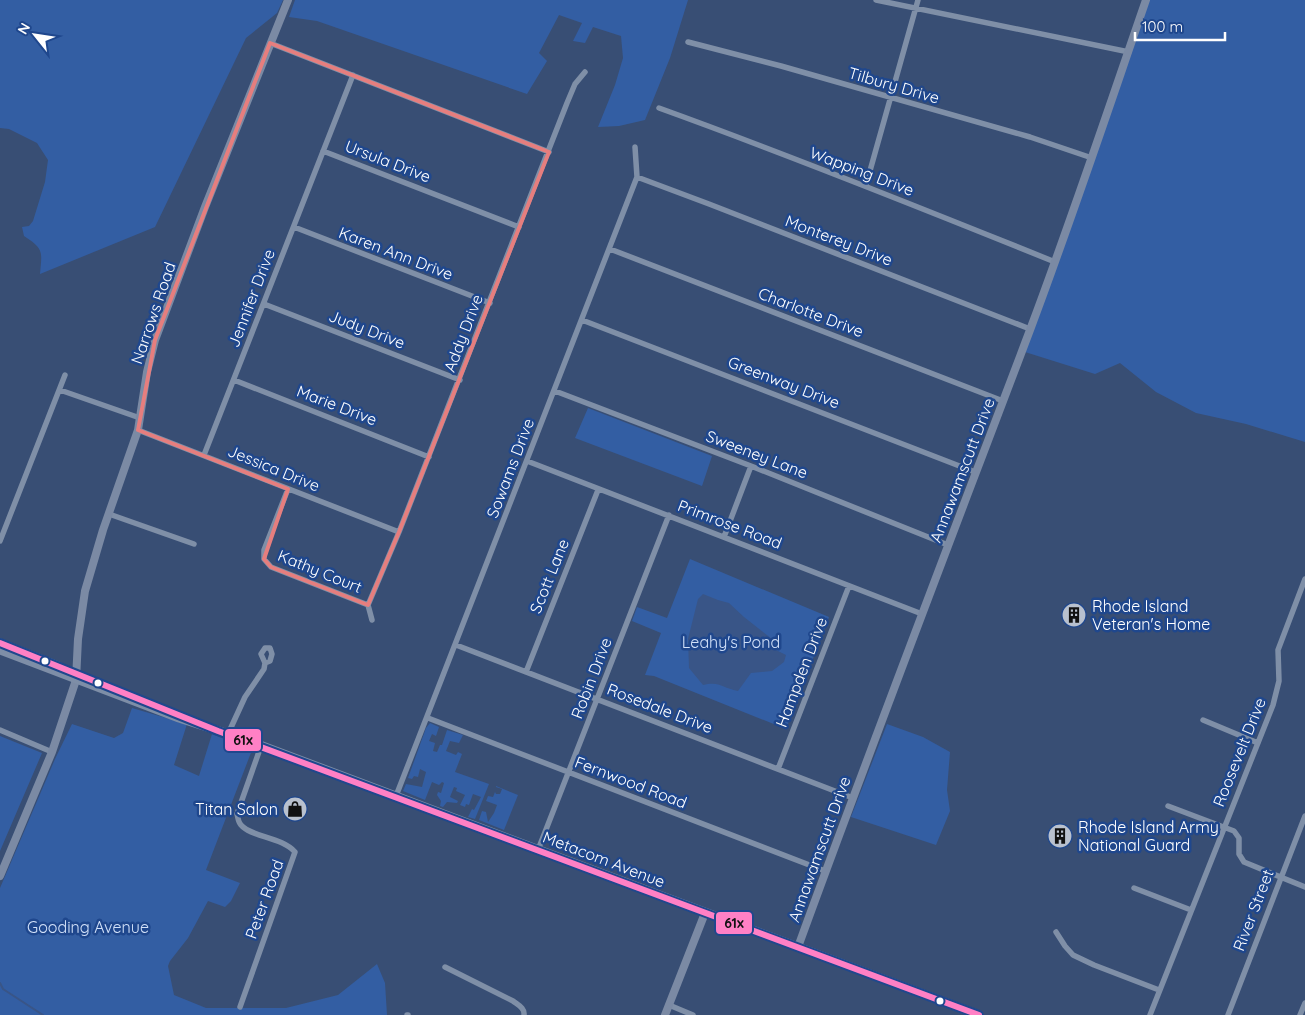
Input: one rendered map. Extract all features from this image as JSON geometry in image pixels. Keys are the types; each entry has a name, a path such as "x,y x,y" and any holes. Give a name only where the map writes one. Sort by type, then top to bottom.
{"main road":[{"name":"Metacom Avenue","path":"0,643 76,677"},
{"name":"Metacom Avenue","path":"0,650 396,796 979,1015"}],"street":[{"name":"Narrows Road","path":"76,677 81,606 92,564 138,430 148,367 155,340 208,198 288,0"},
{"path":"876,0 1129,52"},
{"path":"866,185 918,0"},
{"name":"Annawamscutt Drive","path":"798,947 1055,262 1146,0"},
{"name":"Tilbury Drive","path":"688,42 781,66 1030,137 1092,158"},
{"path":"270,43 549,152"},
{"name":"Addy Drive","path":"368,606 460,380 575,84 584,72"},
{"name":"Ursula Drive","path":"353,75 323,150 519,228"},
{"name":"Wapping Drive","path":"659,108 866,185 1055,262"},
{"name":"Sowams Drive","path":"396,796 428,718 637,177 635,146"},
{"name":"Jennifer Drive","path":"204,455 323,150"},
{"name":"Monterey Drive","path":"637,177 1030,330"},
{"name":"Karen Ann Drive","path":"294,227 490,303"},
{"name":"Charlotte Drive","path":"610,249 1003,401"},
{"name":"Judy Drive","path":"264,304 460,380"},
{"name":"Greenway Drive","path":"582,320 975,472"},
{"path":"0,541 65,375"},
{"name":"Marie Drive","path":"234,380 429,456"},
{"path":"60,390 140,418"},
{"name":"Sweeney Lane","path":"555,390 948,545"},
{"name":"Jessica Drive","path":"138,430 399,532"},
{"name":"Primrose Road","path":"527,461 922,614"},
{"path":"724,537 751,466"},
{"name":"Kathy Court","path":"288,489 264,550 264,560 271,567 368,606 372,620"},
{"name":"Scott Lane","path":"526,672 598,490"},
{"path":"109,514 194,544"},
{"name":"Robin Drive","path":"538,850 669,515"},
{"name":"Roosevelt Drive","path":"1150,1015 1277,692 1278,650 1305,578"},
{"name":"Hampden Drive","path":"778,769 849,586"},
{"name":"Rosedale Drive","path":"456,645 853,798"},
{"path":"228,734 237,711 264,670 266,663"},
{"path":"0,876 52,752 76,677"},
{"name":"Fernwood Road","path":"428,718 826,871"},
{"path":"1203,720 1258,743"},
{"path":"0,730 52,752"},
{"name":"Peter Road","path":"240,1007 295,852 282,843 246,829 238,819 237,814 261,746"},
{"path":"1168,806 1234,831 1239,838 1239,854 1244,862 1305,887"},
{"name":"River Street","path":"1228,1015 1305,816"},
{"path":"1134,888 1191,910"},
{"path":"665,1015 705,913"},
{"path":"1056,932 1073,955 1159,990"},
{"path":"445,967 513,1001 522,1008 524,1015"},
{"path":"1300,1015 1305,1003"},
{"path":"669,1005 693,1015"}],"highlighted area":[{"path":"270,43 549,152 399,532 368,605 271,567 264,559 288,489 138,430 155,340"}],"green space":[{"path":"0,0 283,0 277,13 246,38 155,227 40,274 40,251 35,244 24,236 22,227 29,226 33,221 45,182 48,160 37,143 9,129 0,128"},
{"path":"295,0 688,0 670,58 645,120 619,126 598,127 615,85 623,58 621,36 593,27 585,43 573,41 582,23 559,15 539,53 547,61 527,94 317,21 289,17"},
{"path":"1149,0 1305,0 1305,442 1246,424 1196,413 1156,392 1120,363 1095,374 1025,352"},
{"path":"588,408 712,456 702,486 575,438"},
{"name":"Leahy's Pond","path":"690,559 829,617 786,729 654,676 645,675 661,633 632,621 637,607 667,618"},
{"name":"Gooding Avenue","path":"132,708 187,724 174,765 199,776 212,734 252,750 206,870 240,883 231,901 225,907 208,901 188,938 170,961 168,966 174,995 206,1008 286,1008 338,995 377,964 385,983 387,1015 0,1015 0,888 55,759 72,724 114,738 123,733"},
{"path":"430,723 439,727 436,736 432,734 429,741 435,743 433,751 437,752 440,745 442,745 447,730 463,735 459,743 450,741 446,751 456,755 458,752 462,754 455,772 489,784 475,819 468,817 481,797 473,794 469,805 466,804 465,807 460,805 465,795 456,791 457,788 454,787 450,797 458,801 457,803 447,802 443,807 440,806 441,801 437,795 438,792 441,793 444,783 442,782 439,785 432,782 425,800 403,791 406,784 422,787 426,772 420,769 418,777 408,778 426,728"},
{"path":"887,724 923,737 950,752 947,790 950,811 936,845 851,817"},
{"path":"0,736 42,753 0,851"},
{"path":"496,786 518,795 504,830 479,820 482,811 486,812 488,822 494,813 497,805 486,801 488,796 493,797 495,792 500,794 502,789"}],"shaded area":[{"path":"703,594 729,603 772,639 774,649 786,655 784,662 772,671 751,673 738,691 717,684 703,685 689,668 688,639 698,599"}],"waterway":[{"path":"0,983 3,989 43,1015"}],"transit line":[{"name":"61x","path":"0,643 218,731 979,1015"}],"place":[{"name":"Rhode Island Veteran's Home","path":"1074,615"},
{"name":"Titan Salon","path":"295,809"},
{"name":"Rhode Island Army National Guard","path":"1060,836"}]}
